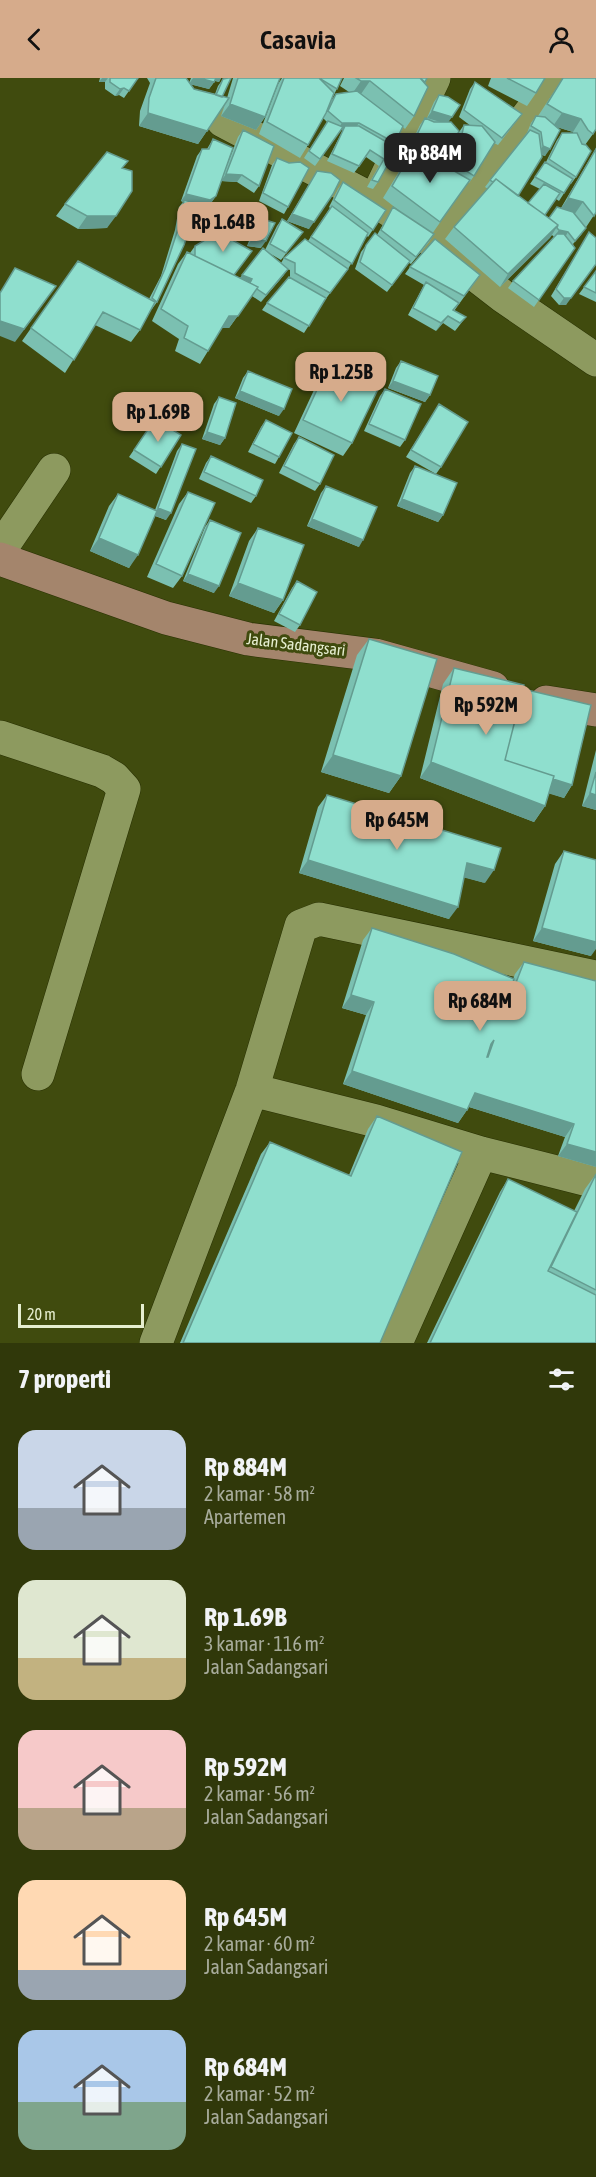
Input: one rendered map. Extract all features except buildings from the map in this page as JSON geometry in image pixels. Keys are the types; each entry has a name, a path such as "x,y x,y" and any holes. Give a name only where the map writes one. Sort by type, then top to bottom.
{"street":[{"path":"375,201 434,78"},
{"path":"433,240 550,87 551,78"},
{"path":"223,121 375,201 433,240 504,297 596,360"},
{"path":"0,550 54,470"},
{"name":"Jalan Sadangsari","path":"0,559 166,618 248,639 375,654 517,695 564,706 596,710"},
{"path":"0,737 102,771 114,778 124,789 38,1074"},
{"path":"156,1343 252,1090 301,926 319,919 596,978"},
{"path":"252,1090 376,1121 481,1153 596,1182"},
{"path":"396,1343 481,1153"}]}
